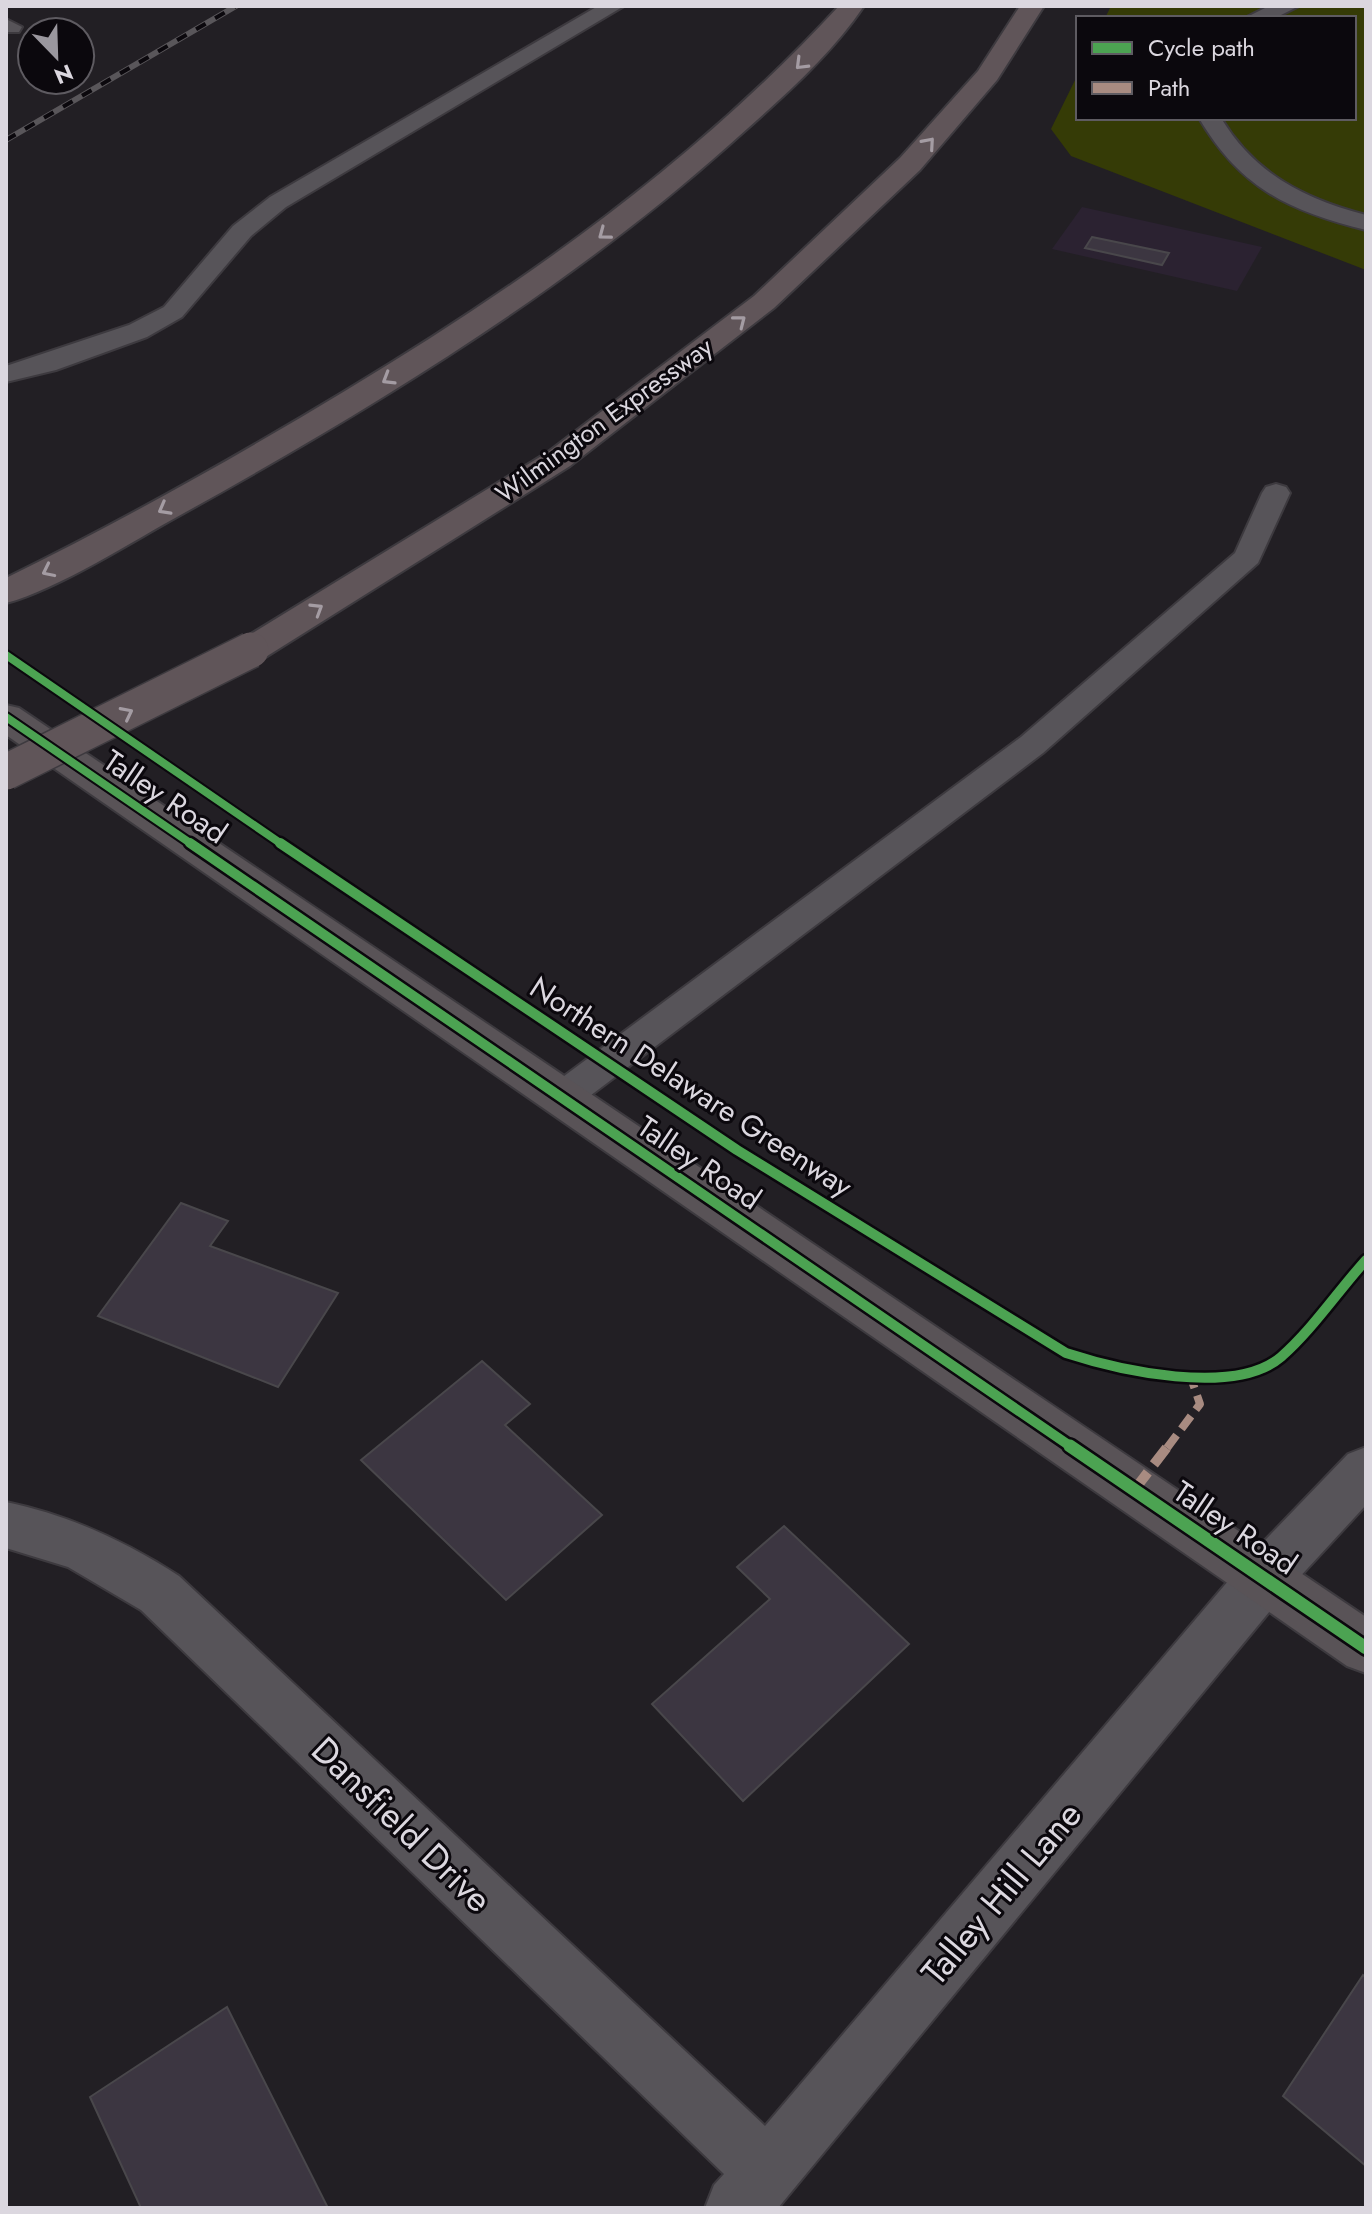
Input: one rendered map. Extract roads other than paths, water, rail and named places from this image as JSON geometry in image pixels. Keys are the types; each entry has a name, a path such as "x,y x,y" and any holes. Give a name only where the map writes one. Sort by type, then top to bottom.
{"highway":[{"path":"6,592 90,551 309,427 555,272 667,187 805,61 852,6"},
{"name":"Wilmington Expressway","path":"6,772 251,650 559,459 764,302 910,164 988,75 1032,6"}],"street":[{"name":"Talley Road","path":"6,717 1366,1648"},
{"name":"Talley Hill Lane","path":"752,2190 1265,1577 1366,1470"},
{"name":"Dansfield Drive","path":"6,1525 46,1532 104,1556 160,1593 752,2190"}],"lane":[{"path":"6,374 47,364 138,331 173,312 242,231 278,202 613,6"},
{"path":"1261,16 1288,6"},
{"path":"1211,120 1234,157 1253,177 1309,205 1366,223"},
{"path":"561,1098 1032,745 1248,557 1276,493"}],"railway":[{"path":"6,140 236,6"}]}
